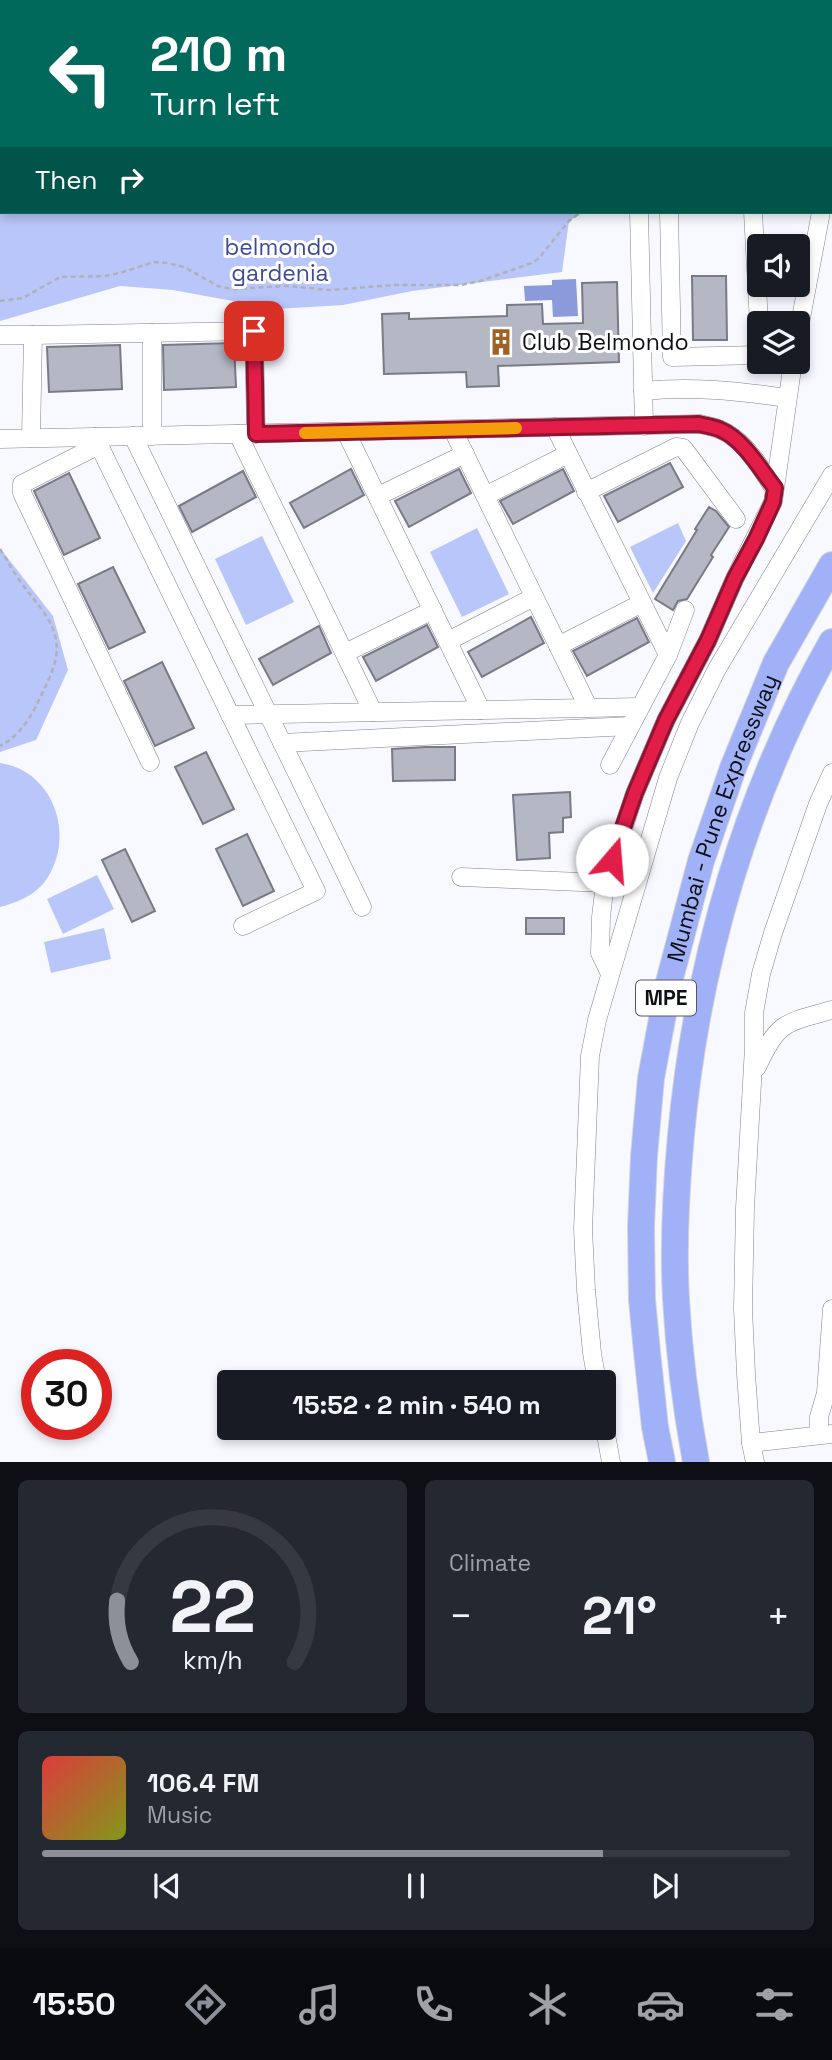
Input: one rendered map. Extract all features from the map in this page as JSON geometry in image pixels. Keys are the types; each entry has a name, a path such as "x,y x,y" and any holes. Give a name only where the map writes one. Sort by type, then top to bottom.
{"highway":[{"name":"Mumbai - Pune Expressway","path":"662,1461 655,1427 642,1300 641,1227 651,1078 669,982 701,861 733,768 776,663 832,565"},
{"name":"Mumbai - Pune Expressway","path":"696,1461 682,1360 674,1236 688,1069 701,990 732,873 764,781 810,681 832,642"}],"street":[{"path":"639,214 643,426"},
{"path":"669,214 672,357 747,355"},
{"path":"753,214 758,311"},
{"path":"802,311 821,214"},
{"path":"0,335 254,331 247,434 373,712"},
{"path":"152,333 152,436"},
{"path":"31,438 33,335"},
{"path":"610,974 600,953 605,883 635,793 666,720 708,640 773,502 791,374"},
{"path":"643,391 704,389 787,398"},
{"path":"0,439 97,441 133,436 699,424 723,430 753,458 775,488"},
{"path":"555,427 668,655"},
{"path":"453,430 588,707"},
{"path":"346,432 481,710"},
{"path":"133,436 362,907"},
{"path":"97,441 316,891 243,926"},
{"path":"97,441 22,484 22,493 150,762"},
{"path":"586,492 676,447 683,448 736,519"},
{"path":"378,496 465,454"},
{"path":"485,496 568,454"},
{"path":"595,1370 587,1303 583,1229 587,1102 590,1056 610,974 668,778 690,723 717,669 832,475"},
{"path":"448,641 534,597"},
{"path":"558,646 642,603"},
{"path":"345,653 433,610"},
{"path":"610,765 668,655 685,610"},
{"path":"230,715 640,707"},
{"path":"282,743 630,726"},
{"path":"755,1461 751,1443 743,1309 754,1013 761,974 807,836 832,773"},
{"path":"461,877 605,883"},
{"path":"751,1078 776,1031 791,1021 832,1010"},
{"path":"751,1443 826,1434 820,1418 829,1393 832,1317"},
{"path":"607,1440 611,1461"}],"path":[{"path":"0,301 23,298 60,277 105,276 154,262 184,267 218,286 232,289 286,286 330,290 394,285 461,285 533,263 578,214"},
{"path":"0,550 50,620 56,640 56,656 51,673 36,707 27,722 0,746"}],"green space":[{"name":"belmondo gardenia","path":"0,214 581,214 569,221 562,272 412,291 343,305 276,309 173,290 120,286 0,321"},
{"path":"678,523 686,541 653,593 630,547"},
{"path":"477,528 509,594 462,617 430,552"},
{"path":"262,536 294,602 246,625 215,559"},
{"path":"0,548 53,616 68,670 36,740 0,752"},
{"path":"0,763 19,769 35,779 56,811 59,830 53,868 42,885 22,899 0,907"},
{"path":"97,875 114,909 63,934 47,899"},
{"path":"104,928 111,959 51,973 44,942"}],"shaded area":[{"path":"576,279 578,316 553,317 552,300 525,301 524,286 552,285 552,280"}],"building":[{"path":"692,276 726,276 727,340 693,340"},
{"name":"Club Belmondo","path":"617,282 619,362 498,366 499,386 467,387 466,372 384,374 382,314 409,313 409,319 507,316 507,305 542,304 543,324 583,323 582,283"},
{"path":"234,343 236,387 164,390 163,345"},
{"path":"120,345 122,389 49,392 47,347"},
{"path":"670,463 683,487 618,522 604,496"},
{"path":"351,469 364,495 304,528 290,503"},
{"path":"459,469 471,493 409,527 395,501"},
{"path":"563,469 574,491 513,524 500,501"},
{"path":"243,471 256,497 192,532 179,506"},
{"path":"69,473 100,538 64,555 34,491"},
{"path":"709,507 716,511 729,527 687,599 678,601 673,610 655,599"},
{"path":"113,567 145,632 109,649 78,584"},
{"path":"531,617 544,643 482,677 468,652"},
{"path":"637,618 649,642 587,676 573,651"},
{"path":"427,625 438,647 376,681 363,657"},
{"path":"319,626 331,653 273,685 259,659"},
{"path":"162,662 194,728 155,746 124,681"},
{"path":"455,747 455,780 393,781 392,749"},
{"path":"206,752 234,809 203,824 175,767"},
{"path":"570,792 571,817 563,818 563,832 549,833 550,858 517,860 513,795"},
{"path":"247,834 274,891 243,906 216,849"},
{"path":"125,849 155,911 132,922 102,860"},
{"path":"526,918 564,918 564,934 526,934"}],"slow traffic":[{"path":"305,433 516,428"}],"place":[{"name":"Club Belmondo","path":"501,342"}],"route":[{"path":"254,331 256,434 699,424 723,430 739,443 775,488 773,502 756,539 666,720 635,793 612,860"}]}
